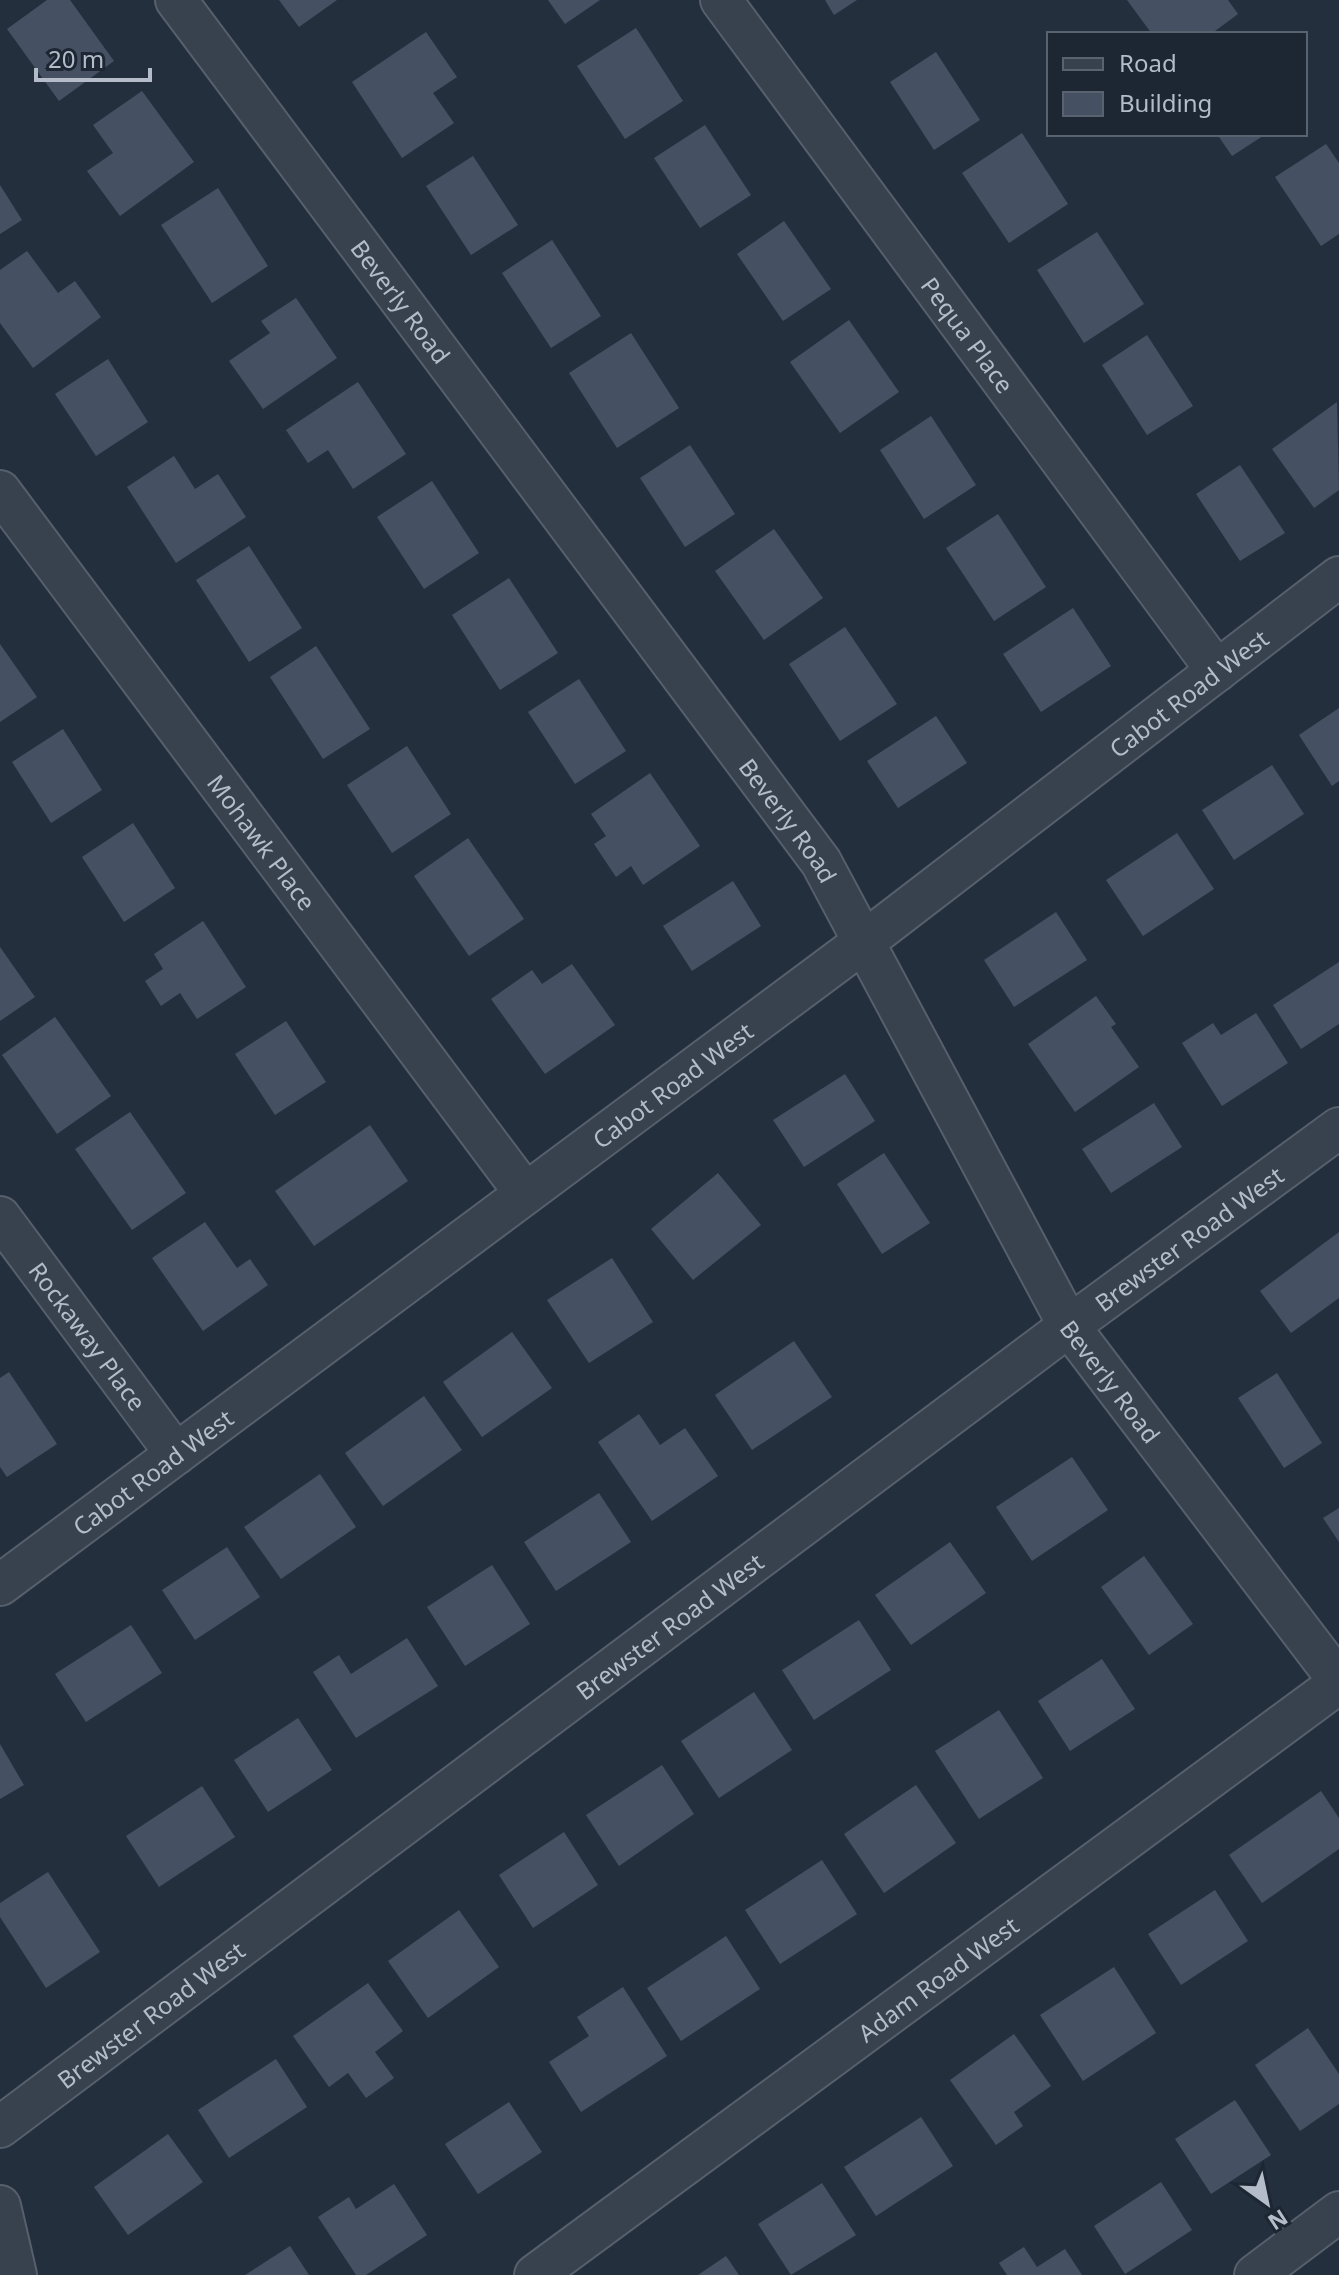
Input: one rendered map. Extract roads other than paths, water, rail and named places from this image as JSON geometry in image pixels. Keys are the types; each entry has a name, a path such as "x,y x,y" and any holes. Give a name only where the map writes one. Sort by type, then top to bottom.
{"street":[{"name":"Beverly Road","path":"176,0 821,862 1069,1326 1339,1682"},
{"name":"Pequa Place","path":"721,0 1217,671"},
{"name":"Mohawk Place","path":"0,491 525,1193"},
{"name":"Cabot Road West","path":"0,1585 865,941 1339,577"},
{"name":"Brewster Road West","path":"0,2127 1069,1326 1339,1128"},
{"name":"Rockaway Place","path":"0,1217 176,1454"},
{"name":"Adam Road West","path":"535,2275 1339,1682"},
{"path":"0,2206 16,2275"},
{"path":"1255,2275 1339,2212"}]}
